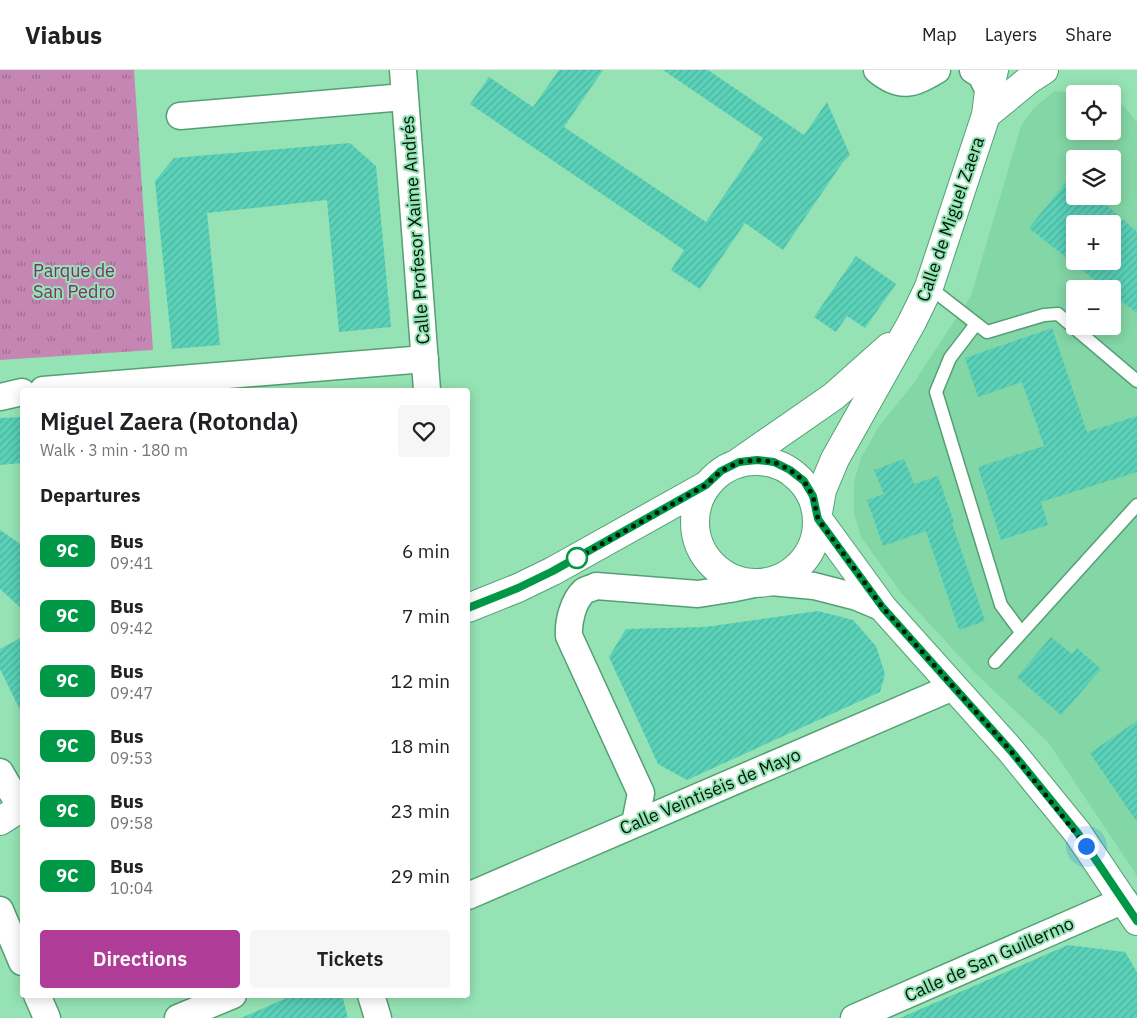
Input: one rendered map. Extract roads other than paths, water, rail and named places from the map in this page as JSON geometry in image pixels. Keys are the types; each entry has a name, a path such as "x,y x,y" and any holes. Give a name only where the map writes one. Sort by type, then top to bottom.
{"street":[{"name":"Calle Profesor Xaime Andrés","path":"402,70 427,388"},
{"path":"877,70 889,79 904,84 920,80 937,70"},
{"name":"Calle de Miguel Zaera","path":"818,516 822,490 835,459 912,322 929,287 985,87 1030,79 1044,70"},
{"path":"180,116 404,97"},
{"name":"Calle de Miguel Zaera","path":"739,462 834,396 882,355 912,322"},
{"path":"68,388 425,359"},
{"path":"0,397 20,392"},
{"path":"470,607 518,588 553,571 706,485 721,471 739,462 757,460 774,462 790,470 804,481 813,496 818,516 818,531 812,548 802,563 788,575 762,583 698,594 596,586 584,591 574,607 568,624 569,636 640,793 635,824"},
{"path":"706,485 698,502 694,520 697,539 705,557 718,570 735,580 814,586 857,597 883,608"},
{"path":"818,516 883,608 1011,751 1077,832 1131,911"},
{"name":"Calle Veintiséis de Mayo","path":"470,895 953,687"},
{"path":"0,772 14,812"},
{"path":"0,910 20,957"},
{"name":"Calle de San Guillermo","path":"854,1018 1131,911"},
{"path":"38,998 47,1018"},
{"path":"178,1018 226,998"},
{"path":"372,998 378,1018"}],"lane":[{"path":"929,287 987,332 1044,315 1058,314 1137,381"},
{"path":"976,324 950,358 936,392 1001,605 1021,632"},
{"path":"995,662 1137,505"}],"park label":[{"name":"Parque de San Pedro","path":"74,280"}]}
